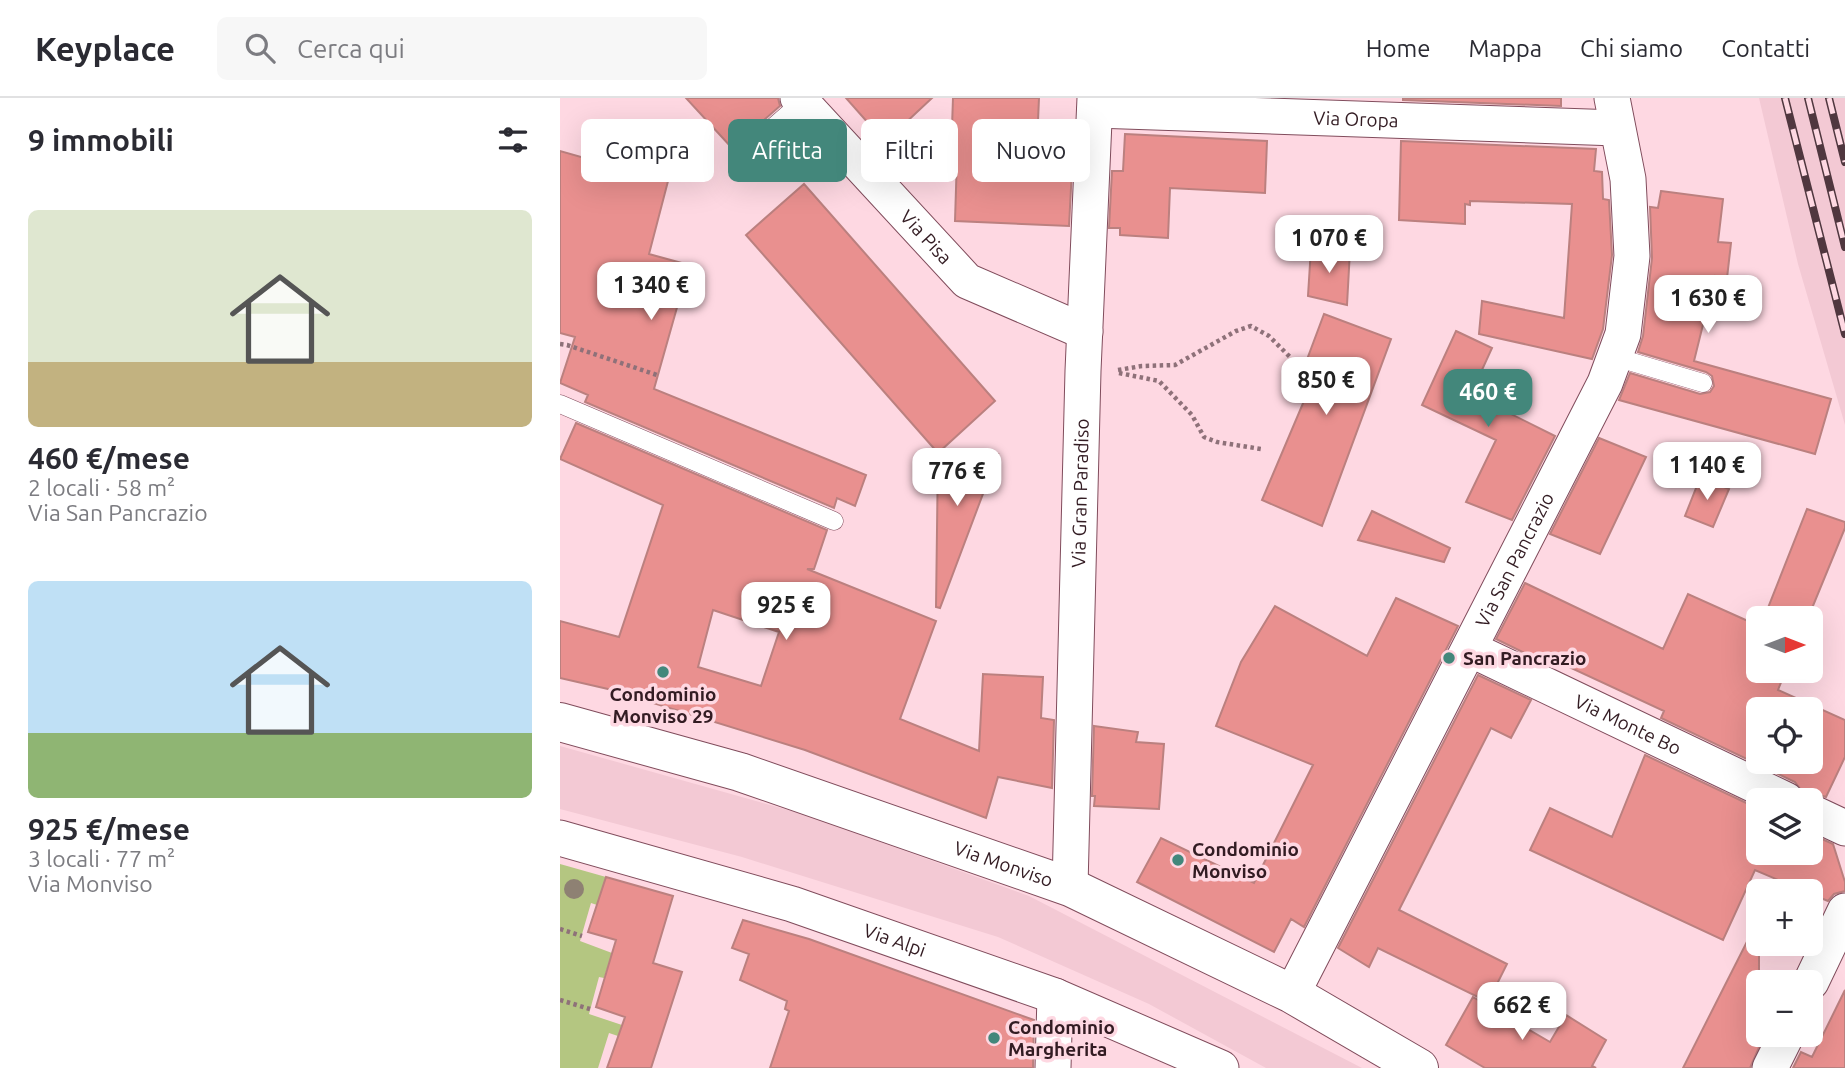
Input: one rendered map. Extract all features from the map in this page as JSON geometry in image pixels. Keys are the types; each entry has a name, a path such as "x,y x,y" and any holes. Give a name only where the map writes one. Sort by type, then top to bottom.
{"street":[{"name":"Via Pisa","path":"800,100 967,281 1085,332"},
{"name":"Via Gran Paradiso","path":"1070,887 1085,332 1095,104"},
{"name":"Via Oropa","path":"1095,104 1615,113"},
{"name":"Via San Pancrazio","path":"1292,994 1470,649 1605,383 1615,358 1623,334 1632,256 1628,179 1615,113"},
{"name":"Via Monte Bo","path":"1470,649 1761,788"},
{"name":"Via Monviso","path":"560,722 740,772 1070,887 1292,994 1419,1068"},
{"path":"1823,818 1845,828"},
{"name":"Via Alpi","path":"560,838 792,904 1055,996 1221,1068"},
{"path":"1817,970 1845,911"},
{"path":"1053,1068 1055,996"},
{"path":"1770,1068 1780,1047"}],"lane":[{"path":"779,119 800,100"},
{"path":"1615,358 1703,383"},
{"path":"560,404 834,522"}],"path":[{"path":"1261,449 1203,437 1192,415 1160,381 1112,371 1142,366 1175,365 1236,331 1251,326 1269,336 1291,358"},
{"path":"560,344 657,375"},
{"path":"560,929 582,936"},
{"path":"560,999 590,1009"}],"shaded area":[{"path":"1759,98 1845,98 1845,425 1798,264"},
{"path":"560,746 806,815 1029,896 1362,1068 1266,1068 1149,1004 998,937 742,857 560,809"}],"green space":[{"path":"560,864 606,877 597,905 591,903 580,941 612,953 604,978 599,977 589,1014 622,1025 618,1036 609,1033 598,1068 560,1068"}],"building":[{"path":"686,98 778,98 780,106 765,119 728,119 728,144 714,128 714,119 705,119"},
{"path":"846,98 932,98 910,119 865,119"},
{"path":"953,98 1039,98 1038,119 972,119 972,182 1071,182 1069,226 955,221 958,119 952,119"},
{"path":"1561,98 1561,106 1403,100"},
{"path":"1125,134 1267,141 1265,193 1170,188 1168,238 1120,235 1120,228 1109,228 1112,171 1123,171"},
{"path":"1401,141 1596,149 1594,171 1602,172 1603,199 1609,200 1612,255 1603,329 1592,359 1479,334 1482,301 1564,318 1572,204 1470,201 1470,205 1465,204 1465,224 1399,220"},
{"path":"560,151 581,157 581,182 668,182 649,254 689,265 654,389 866,475 855,506 837,498 834,508 585,402 588,395 560,383 575,337 560,333"},
{"path":"804,184 995,401 938,453 746,235"},
{"path":"1661,191 1723,199 1718,242 1731,243 1727,278 1715,276 1694,361 1831,399 1815,454 1619,400 1630,373 1700,394 1710,392 1714,386 1712,376 1706,372 1638,352 1643,336 1652,258 1650,207 1658,208"},
{"path":"1311,248 1350,250 1347,305 1308,296"},
{"path":"1324,314 1391,339 1322,526 1262,500 1304,401 1293,397"},
{"path":"1456,331 1492,348 1471,394 1555,436 1512,520 1466,502 1496,440 1422,405"},
{"path":"576,423 827,530 814,569 807,569 936,621 900,719 979,751 983,674 1043,677 1041,718 1054,720 1052,788 998,777 986,818 805,750 608,689 560,678 560,621 619,637 663,505 560,459","holes":["713,610 779,632 761,686 698,667"]},
{"path":"1599,438 1646,457 1600,554 1550,534"},
{"path":"938,453 998,454 940,608 936,607"},
{"path":"1700,478 1729,489 1713,527 1685,516"},
{"path":"1807,509 1845,522 1845,528 1813,606 1769,606"},
{"path":"1372,511 1450,548 1444,562 1358,540"},
{"path":"1525,583 1663,649 1688,594 1746,620 1746,683 1781,683 1778,690 1794,697 1746,697 1746,759 1661,718 1664,711 1552,659 1549,665 1496,639"},
{"path":"1396,598 1458,626 1304,927 1291,919 1274,952 1137,882 1161,838 1254,883 1313,765 1216,726 1241,662 1275,606 1367,656"},
{"path":"1478,675 1531,700 1511,738 1491,728 1399,910 1507,964 1488,1002 1378,948 1369,967 1338,948"},
{"path":"1823,710 1845,720 1845,757 1826,797 1823,796 1823,788 1800,788 1795,782 1778,774 1823,774"},
{"path":"1094,726 1138,732 1136,742 1164,744 1159,809 1094,806"},
{"path":"1645,755 1746,803 1746,865 1823,865 1823,839 1833,844 1845,882 1845,891 1834,894 1828,901 1823,899 1823,879 1776,879 1755,870 1751,879 1746,879 1746,890 1723,940 1530,850 1550,808 1612,837"},
{"path":"606,877 673,896 653,963 682,972 651,1068 607,1068 625,1017 596,1007 616,940 588,932"},
{"path":"743,920 809,939 1034,1020 1033,1068 770,1068 789,1011 785,1009 787,1001 740,980 749,954 732,948"},
{"path":"1746,944 1746,956 1759,956 1759,970 1746,970 1746,1047 1759,1047 1750,1068 1683,1068"},
{"path":"1845,990 1845,1068 1793,1068 1801,1052 1812,1057 1817,1047 1823,1047 1823,1035"},
{"path":"1473,997 1550,1042 1566,1015 1606,1040 1592,1066 1596,1068 1485,1068 1446,1045"}],"railway":[{"path":"1785,98 1845,334"},
{"path":"1808,98 1845,247"},
{"path":"1829,98 1845,162"}],"place":[{"name":"San Pancrazio","path":"1449,658"},
{"name":"Condominio Monviso 29","path":"663,672"},
{"name":"Condominio Monviso","path":"1178,860"},
{"name":"Condominio Margherita","path":"994,1038"}]}
